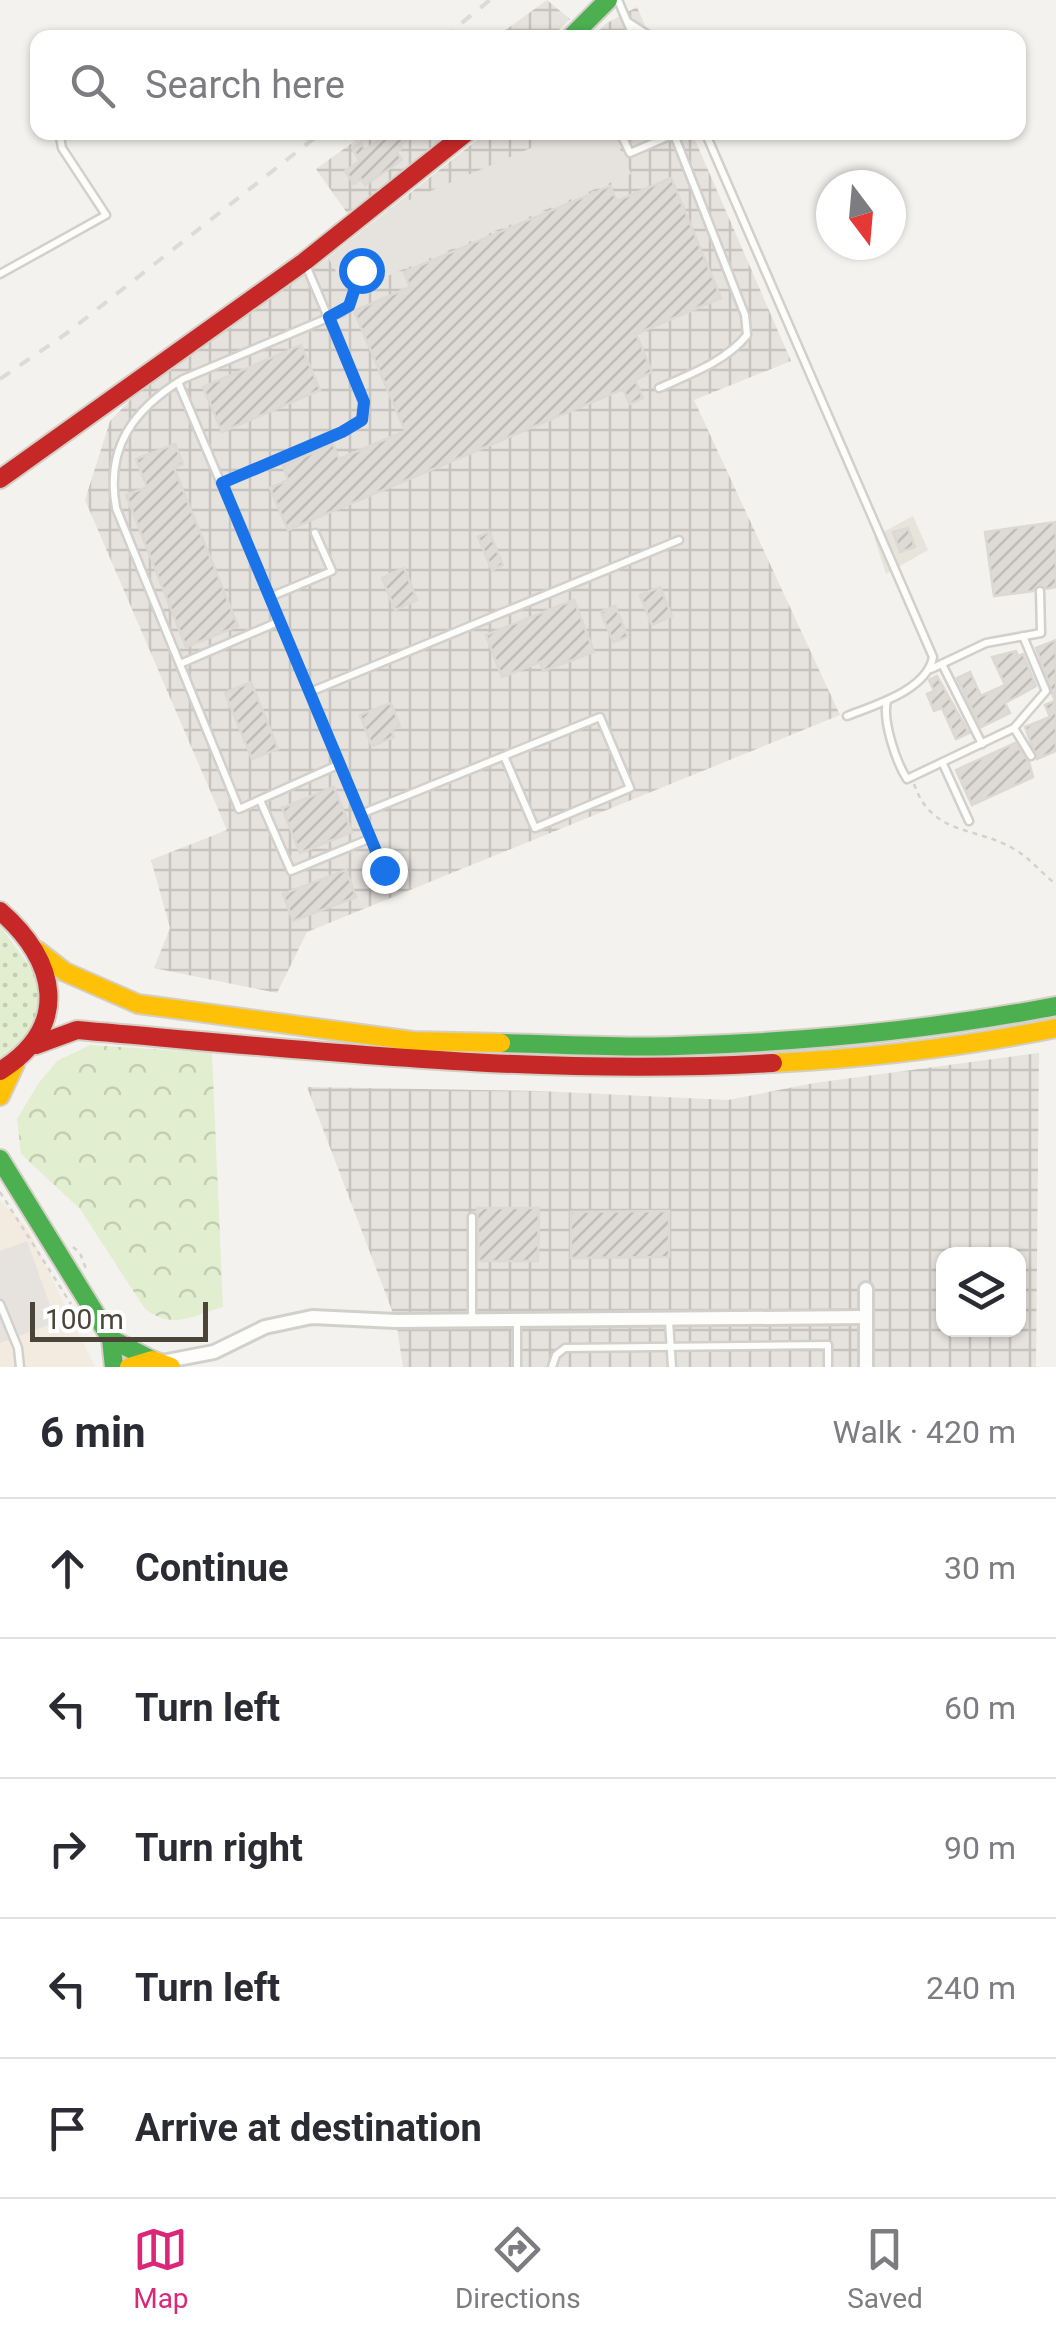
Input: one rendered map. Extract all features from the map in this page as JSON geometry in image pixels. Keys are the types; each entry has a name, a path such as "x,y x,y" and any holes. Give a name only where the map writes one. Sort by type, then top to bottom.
{"main road":[{"path":"578,30 608,0"},
{"path":"0,479 304,262 457,140"},
{"path":"0,911 23,928 38,951 65,972 138,1004 414,1041 676,1046 841,1036 1056,1006"},
{"path":"36,1045 46,1023 48,997 38,951"},
{"path":"0,1096 7,1068 36,1045 77,1030 412,1060 671,1069 842,1059 1002,1039 1056,1028"},
{"path":"0,1159 111,1339 114,1367"},
{"path":"111,1339 162,1363"},
{"path":"129,1367 162,1363"}],"street":[{"path":"866,1289 866,1367"},
{"path":"162,1363 214,1352 265,1328 312,1317 670,1321 866,1317"},
{"path":"202,1367 214,1352"}],"lane":[{"path":"618,0 630,30"},
{"path":"627,21 641,30"},
{"path":"0,274 106,215 60,140"},
{"path":"624,140 630,153 658,140"},
{"path":"659,388 714,363 736,349 747,335 745,315 676,140"},
{"path":"709,140 932,650 934,663 902,692 847,716"},
{"path":"222,483 362,420 364,402 304,262"},
{"path":"340,764 239,809 116,508 113,490 121,443 134,418 149,402 178,382 349,306 361,270"},
{"path":"178,382 384,870"},
{"path":"270,597 332,571 315,533"},
{"path":"310,692 679,540"},
{"path":"927,671 986,643 1041,633 1040,592"},
{"path":"180,664 280,621"},
{"path":"888,699 885,709 903,772 908,779 912,778 1014,728 1046,691 1023,636"},
{"path":"942,664 982,744"},
{"path":"361,814 600,717 630,788 536,828 504,756"},
{"path":"1014,728 1031,756"},
{"path":"942,764 969,821"},
{"path":"260,800 291,871 371,838"},
{"path":"472,1217 472,1321"},
{"path":"0,1304 18,1348 20,1367"},
{"path":"517,1320 518,1367"},
{"path":"670,1321 672,1367"},
{"path":"552,1367 556,1355 565,1348 828,1345 828,1367"}],"path":[{"path":"912,778 923,805 934,815 953,828 1017,850 1056,884"},
{"path":"0,1192 75,1311"},
{"path":"64,1240 80,1253 87,1271"}],"shaded area":[{"path":"547,0 570,19 559,30 506,30"},
{"path":"637,7 647,30 600,30"},
{"path":"356,140 448,140 347,213 316,169"},
{"path":"477,140 695,140 791,361 694,400 840,715 307,932 277,993 154,968 170,928 151,860 227,830 85,500 110,421 139,391 328,258"},
{"path":"550,140 616,140 631,174 373,282 337,273 328,258 393,207"},
{"path":"913,516 928,550 886,574 874,537"},
{"path":"1039,1053 1036,1367 403,1367 396,1321 307,1087 539,1091 728,1100 814,1083"},
{"path":"0,1200 28,1229 95,1367 0,1367"},
{"path":"27,1241 56,1322 0,1343 0,1251"}],"green space":[{"path":"0,926 43,984 28,1040 0,1064"},
{"path":"90,1045 212,1053 223,1307 174,1320 145,1309 80,1209 21,1154 17,1119 38,1084 57,1061"}],"building":[{"path":"378,140 407,140 397,152 402,160 365,185 361,179 354,184 345,171 360,161 352,148 361,143 365,150"},
{"path":"671,178 721,298 636,334 652,372 635,380 643,398 630,404 623,389 288,530 270,488 288,480 283,466 333,444 339,459 405,431 354,311 410,287 404,272 610,186 617,201"},
{"path":"301,345 320,390 222,432 203,387"},
{"path":"175,444 183,464 174,468 238,626 186,647 126,495 147,487 136,459"},
{"path":"1056,522 1056,587 1046,589 1039,584 1033,591 994,596 985,532"},
{"path":"908,528 915,547 900,552 893,532"},
{"path":"489,532 503,565 492,570 478,537"},
{"path":"404,568 417,600 395,610 382,578"},
{"path":"660,587 672,616 652,625 640,595"},
{"path":"574,600 594,652 543,671 540,662 502,677 486,635"},
{"path":"615,606 628,637 613,642 601,612"},
{"path":"1056,640 1056,751 1037,759 1025,727 1050,717 1045,705 1055,701 1036,648"},
{"path":"1016,651 1018,656 1023,654 1036,686 1005,703 1010,713 981,727 957,678 970,672 981,696 1005,685 992,657"},
{"path":"937,676 969,733 956,739 942,708 934,711 927,694 934,691 929,680"},
{"path":"251,682 278,749 252,759 225,693"},
{"path":"391,703 400,726 391,730 394,737 372,746 360,715"},
{"path":"1015,743 1029,762 1033,777 972,805 956,770"},
{"path":"334,787 352,832 300,853 282,808"},
{"path":"346,870 356,897 293,921 283,894"},
{"path":"477,1208 539,1208 538,1261 479,1261"},
{"path":"669,1211 669,1257 571,1258 571,1212"}],"railway":[{"path":"453,30 490,0"},
{"path":"0,379 67,333 312,140"}],"traffic: fast":[{"path":"578,30 608,0"},
{"path":"501,1043 654,1046 772,1041 867,1034 1056,1006"},
{"path":"0,1159 111,1339 114,1367"},
{"path":"111,1339 152,1360"}],"traffic: slow":[{"path":"38,951 65,972 138,1004 413,1041 501,1043"},
{"path":"773,1063 915,1051 1056,1028"},
{"path":"0,1096 15,1064"},
{"path":"129,1367 152,1360 171,1367"}],"traffic: jam":[{"path":"0,479 304,262 457,140"},
{"path":"0,911 34,951 48,993 46,1014 38,1034 23,1054 0,1071"},
{"path":"36,1045 77,1030 511,1064 598,1067 773,1063"}],"route":[{"path":"361,270 349,306 329,317 364,402 362,420 222,483 384,870"}]}
